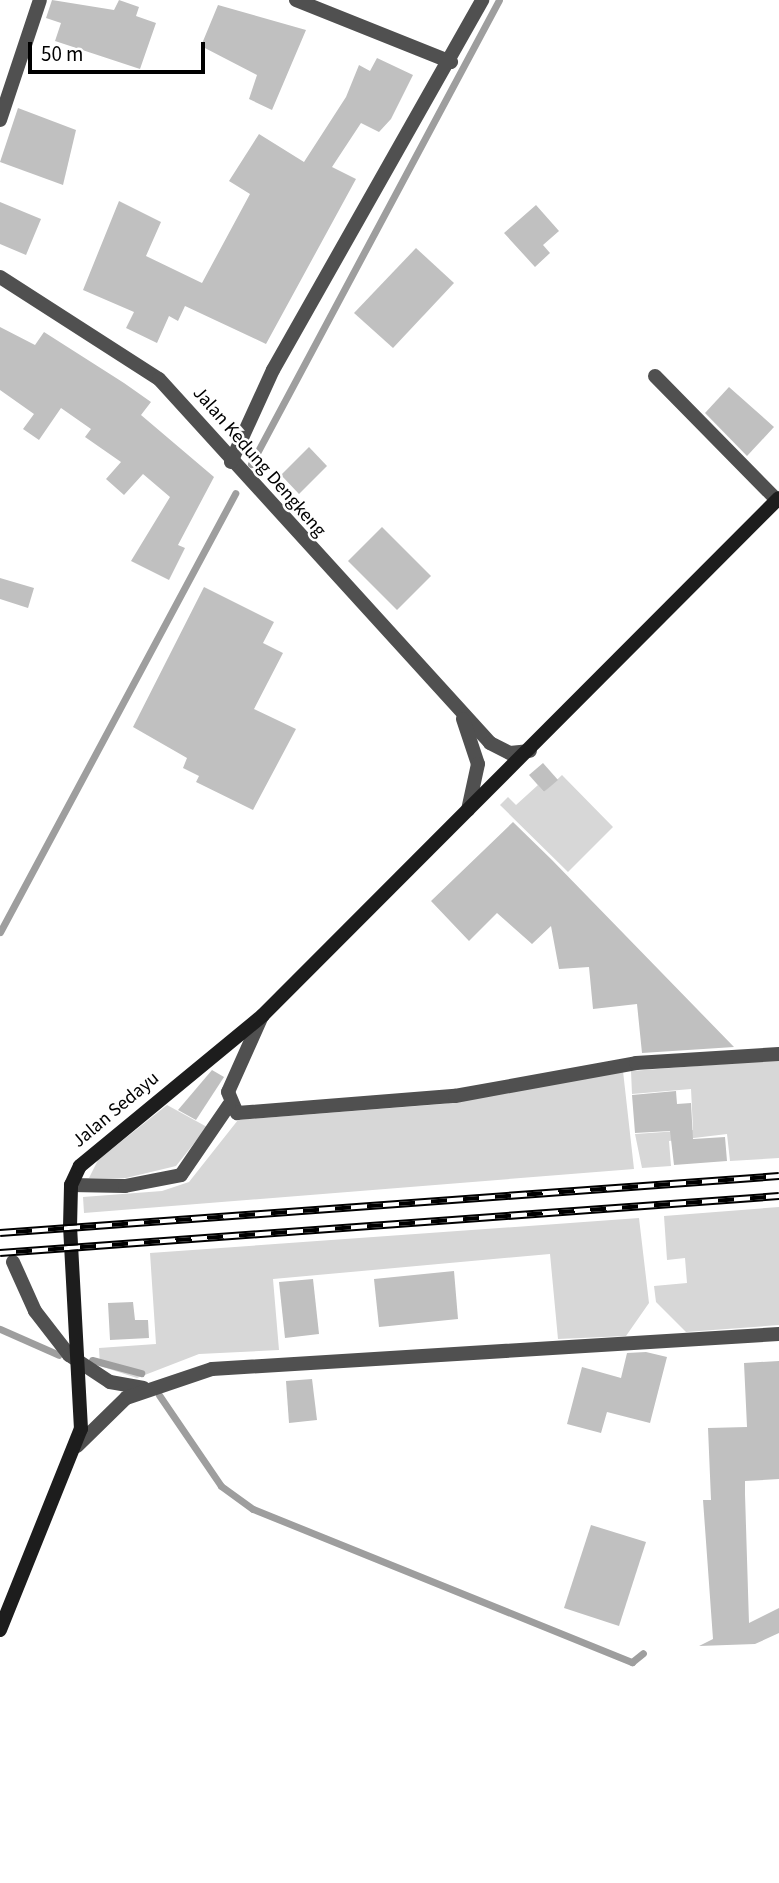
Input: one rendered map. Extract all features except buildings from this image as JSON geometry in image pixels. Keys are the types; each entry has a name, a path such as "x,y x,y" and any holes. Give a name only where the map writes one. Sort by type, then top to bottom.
{"street":[{"path":"0,121 40,0"},
{"path":"296,0 451,62"},
{"path":"231,461 273,370 451,62 482,0"},
{"name":"Jalan Kedung Dengkeng","path":"0,278 159,379 202,420 231,461 457,709 500,749 530,751"},
{"path":"654,376 778,499"},
{"name":"Jalan Sedayu","path":"71,1185 85,1159 263,1015 530,751 778,499"},
{"path":"457,709 478,764 468,811"},
{"path":"76,1447 80,1365 71,1185 147,1184 181,1175 229,1105 231,1080 263,1015"},
{"path":"229,1105 251,1114 455,1096 636,1063 779,1054"},
{"path":"13,1262 47,1328 80,1365 110,1382 145,1388"},
{"path":"0,1630 76,1447 109,1409 145,1388 246,1366 779,1334"}],"shaded area":[{"path":"562,775 613,827 568,872 500,805 508,797 516,805 538,785 544,792"},
{"path":"779,1060 779,1158 730,1161 727,1134 669,1141 671,1166 642,1168 635,1134 693,1130 691,1089 632,1094 631,1071"},
{"path":"623,1071 634,1169 84,1213 83,1197 162,1191 189,1182 238,1120 443,1104"},
{"path":"167,1105 207,1127 176,1166 126,1178 89,1178 98,1160"},
{"path":"779,1207 779,1325 686,1332 656,1302 654,1286 687,1283 685,1258 667,1260 664,1216"},
{"path":"639,1218 649,1303 626,1336 558,1339 550,1254 273,1279 279,1350 199,1354 137,1378 100,1366 99,1348 156,1344 150,1253"}],"waterway":[{"path":"251,464 499,0"},
{"path":"0,932 235,493"},
{"path":"0,1329 59,1355"},
{"path":"92,1360 141,1373"},
{"path":"159,1395 221,1486 253,1509 632,1662 643,1653"}],"railway":[{"path":"0,1233 779,1176"},
{"path":"0,1253 779,1196"}]}
